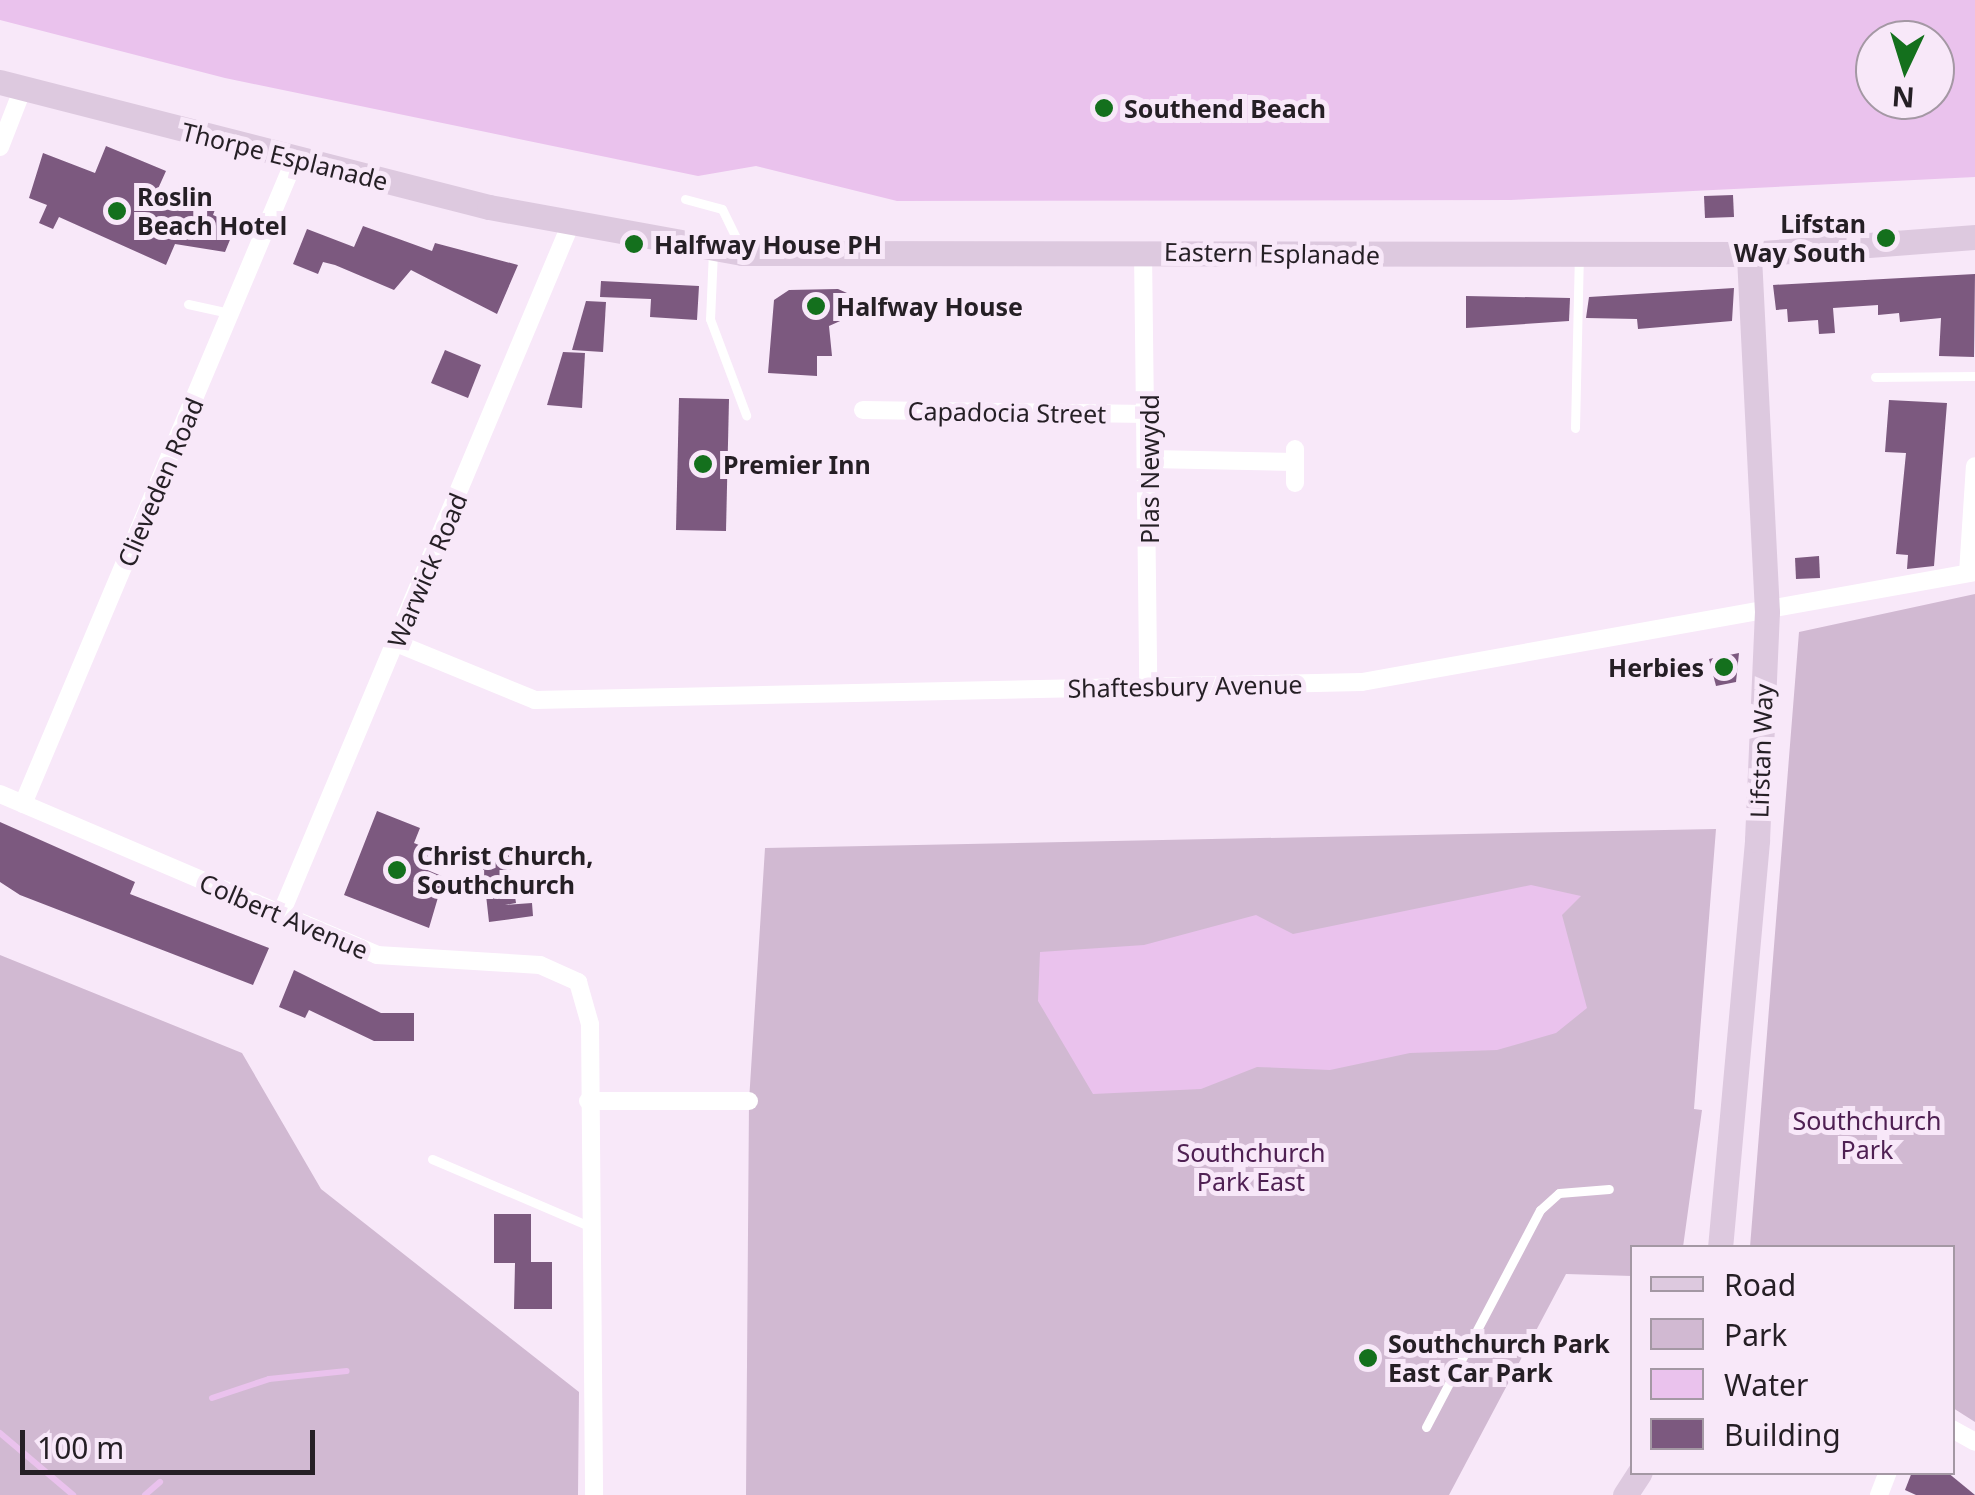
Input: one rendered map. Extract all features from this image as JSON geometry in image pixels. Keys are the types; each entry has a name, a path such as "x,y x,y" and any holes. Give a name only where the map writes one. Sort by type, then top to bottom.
{"main road":[{"name":"Thorpe Esplanade","path":"12,85 294,159 572,223"},
{"name":"Eastern Esplanade","path":"572,223 742,253 1748,254 1975,237"},
{"name":"Lifstan Way","path":"1720,1245 1757,840 1766,612 1748,254"}],"street":[{"path":"0,147 12,85"},
{"name":"Clieveden Road","path":"23,804 294,159"},
{"name":"Warwick Road","path":"280,916 572,223"},
{"name":"Plas Newydd","path":"1143,252 1150,414 1148,686"},
{"name":"Capadocia Street","path":"863,410 1150,414"},
{"path":"1150,459 1295,455 1295,483"},
{"path":"1972,572 1975,466"},
{"name":"Shaftesbury Avenue","path":"396,643 535,700 1362,682 1972,572"},
{"name":"Colbert Avenue","path":"0,794 280,916 388,958 559,970 588,1005 594,1495"},
{"path":"588,1102 749,1101"}],"lane":[{"path":"685,199 722,208 737,224 742,253"},
{"path":"714,248 710,319 746,416"},
{"path":"1574,428 1579,255"},
{"path":"188,304 232,314"},
{"path":"1876,377 1975,376"},
{"path":"432,1159 589,1226"},
{"path":"1426,1427 1540,1210 1560,1194 1609,1189"}],"green space":[{"name":"Southchurch Park","path":"1975,594 1975,1422 1955,1409 1955,1245 1750,1245 1799,632"},
{"name":"Southchurch Park East","path":"1716,829 1694,1109 1702,1110 1683,1245 1630,1245 1630,1276 1566,1274 1449,1495 746,1495 749,1101 765,848"},
{"path":"0,955 242,1053 321,1189 579,1392 578,1495 0,1495"}],"water":[{"name":"Southend Beach","path":"0,0 1975,0 1975,177 1511,200 897,201 756,166 698,176 225,78 0,20"},
{"path":"1531,885 1581,896 1562,915 1587,1008 1556,1033 1497,1050 1410,1053 1330,1070 1257,1067 1201,1089 1093,1094 1038,1001 1040,952 1144,945 1256,915 1293,934"}],"building":[{"name":"Roslin Beach Hotel","path":"106,146 166,171 157,191 216,207 213,215 236,225 225,252 175,244 166,265 59,217 53,229 39,223 47,205 29,198 43,153 95,173"},
{"path":"1733,195 1734,217 1705,218 1704,196"},
{"path":"363,226 432,251 435,243 518,265 497,314 411,270 394,290 335,265 323,262 318,274 293,264 307,229 354,247"},
{"path":"1975,274 1974,357 1939,356 1941,318 1900,322 1899,313 1878,315 1878,305 1833,308 1835,333 1819,334 1818,320 1788,322 1787,309 1776,310 1773,285"},
{"path":"601,281 699,286 697,320 650,317 651,299 600,297"},
{"path":"1734,288 1732,321 1638,329 1637,319 1586,318 1589,297"},
{"path":"838,289 856,297 858,313 829,326 832,356 817,356 817,376 768,373 774,300 789,290"},
{"path":"1466,296 1570,298 1569,321 1466,328"},
{"path":"586,301 606,302 603,352 572,350"},
{"path":"445,350 481,365 468,398 431,383"},
{"path":"563,352 585,353 582,408 547,405"},
{"name":"Premier Inn","path":"679,398 729,399 726,531 676,530"},
{"path":"1889,400 1947,403 1934,566 1907,569 1908,555 1896,554 1906,453 1885,452"},
{"path":"1819,556 1820,578 1796,579 1795,558"},
{"name":"Herbies","path":"1739,653 1736,682 1716,686 1709,659"},
{"name":"Christ Church, Southchurch","path":"377,811 420,828 414,843 429,849 425,869 444,877 429,928 344,895"},
{"path":"0,822 135,882 130,894 269,948 253,985 20,895 0,882"},
{"path":"509,855 516,903 505,905 532,903 533,916 489,922 482,859"},
{"path":"294,970 381,1013 414,1013 414,1041 374,1041 309,1010 305,1018 279,1007"},
{"path":"494,1214 531,1214 531,1262 552,1262 552,1309 514,1309 515,1263 494,1263"},
{"path":"1911,1475 1951,1475 1975,1495 1916,1495 1905,1490"}],"waterway":[{"path":"212,1398 269,1379 347,1371"},
{"path":"0,1433 73,1495"},
{"path":"145,1495 160,1482"}],"place":[{"name":"Southend Beach","path":"1104,108"},
{"name":"Roslin Beach Hotel","path":"117,211"},
{"name":"Lifstan Way South","path":"1886,238"},
{"name":"Halfway House PH","path":"634,244"},
{"name":"Halfway House","path":"816,306"},
{"name":"Premier Inn","path":"703,464"},
{"name":"Herbies","path":"1724,667"},
{"name":"Christ Church, Southchurch","path":"397,870"},
{"name":"Southchurch Park East Car Park","path":"1368,1358"}]}
